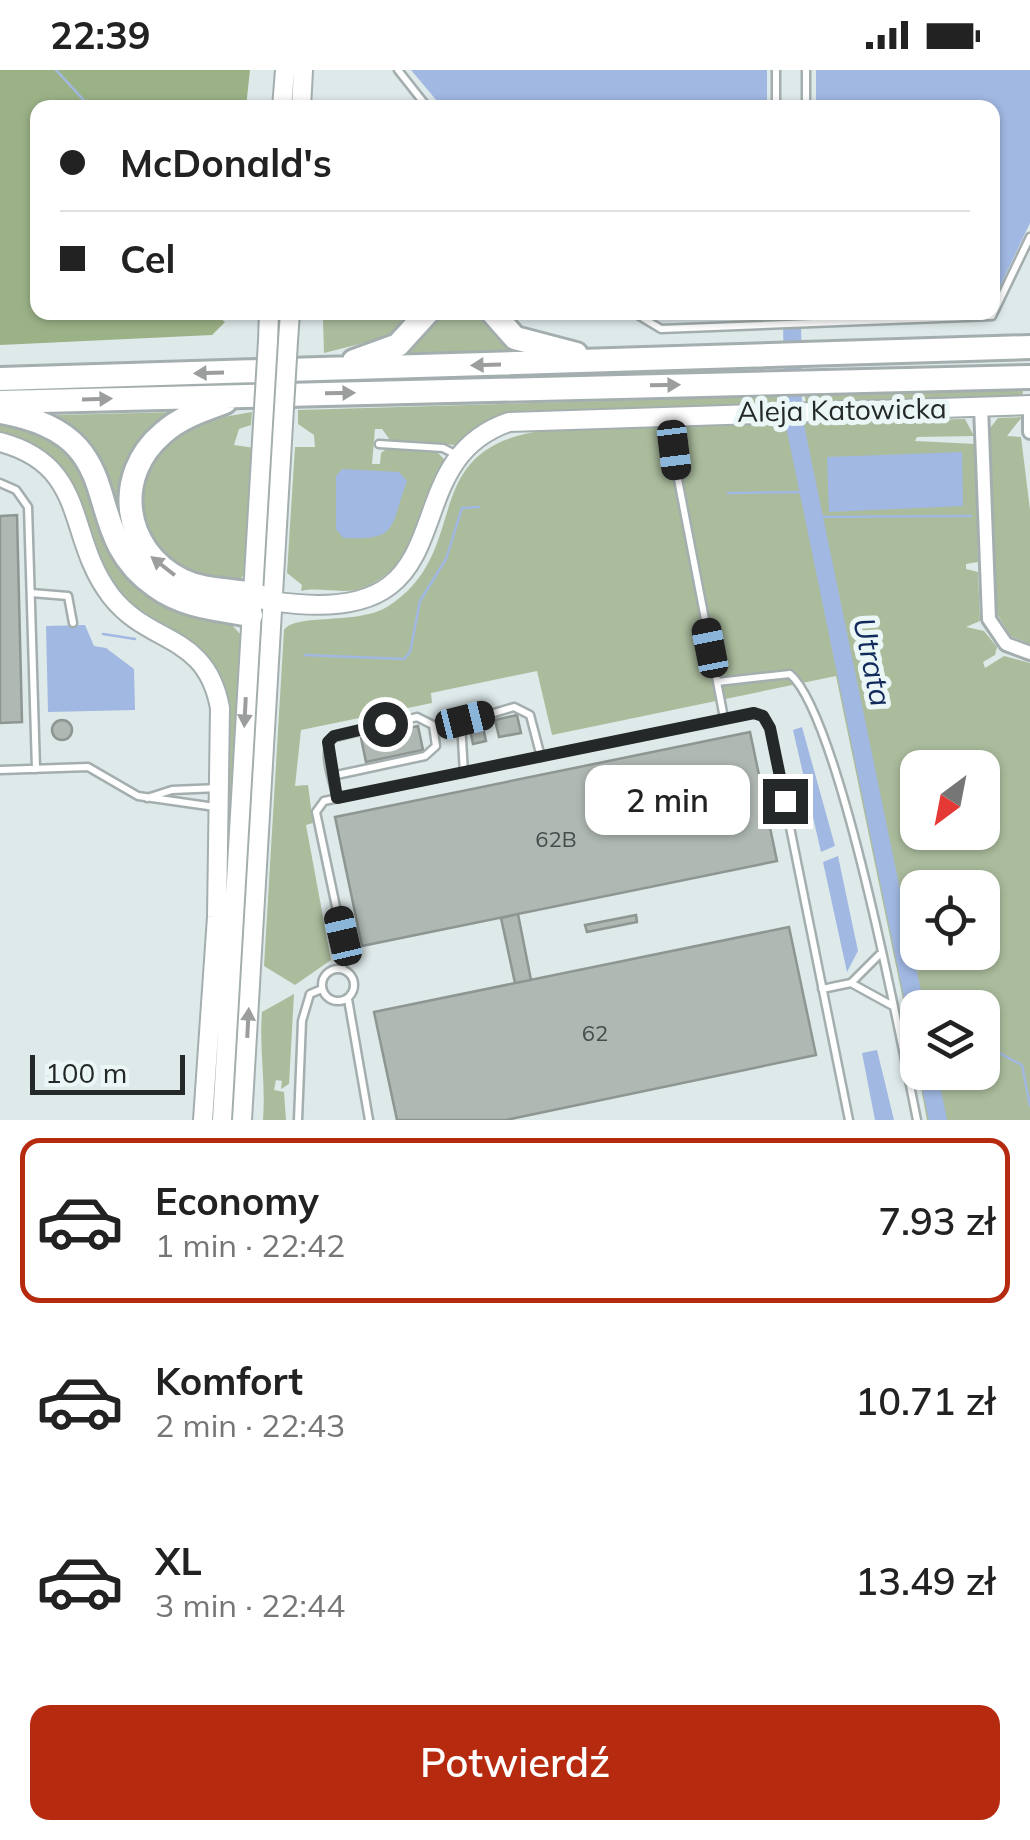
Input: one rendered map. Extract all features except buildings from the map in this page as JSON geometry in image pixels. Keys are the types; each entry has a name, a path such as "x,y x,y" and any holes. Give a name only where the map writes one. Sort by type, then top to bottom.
{"highway":[{"path":"306,370 386,352 422,320"},
{"path":"499,320 515,338 619,362"},
{"path":"0,402 776,370 804,357 1030,347"},
{"path":"0,379 619,362 776,370 805,381 1030,377"},
{"path":"242,395 189,416 164,431 137,466 129,500 136,536 159,567 202,588 259,602"},
{"path":"0,412 40,420 76,442 92,465 126,556 145,579 184,602 259,602"}],"street":[{"path":"283,100 285,70"},
{"path":"301,100 303,70"},
{"path":"242,1120 269,320"},
{"path":"222,1120 259,602 283,424 289,320"},
{"name":"Aleja Katowicka","path":"458,456 480,434 509,422 1030,405"},
{"path":"982,406 989,620 1006,644 1030,653"},
{"path":"1030,417 1030,432"},
{"path":"0,442 35,455 60,476 98,577 113,598 127,613 192,651 210,672 220,708 219,798 217,917 203,1120"},
{"path":"259,602 342,604 367,599 391,586 420,550 458,456"}],"lane":[{"path":"398,70 422,100"},
{"path":"776,70 776,100"},
{"path":"806,70 806,100"},
{"path":"1000,299 1030,237"},
{"path":"646,320 660,329 887,320"},
{"path":"671,414 677,474 724,718"},
{"path":"379,444 442,448 458,456"},
{"path":"0,483 16,490 28,507 36,768"},
{"path":"31,593 68,596 73,623"},
{"path":"717,682 765,674 790,674 798,681 830,752 917,1120"},
{"path":"464,773 461,723 514,707 530,714 542,757"},
{"path":"342,969 346,954 316,812 324,801 754,713 763,716 770,728 849,1120"},
{"path":"332,776 425,756 436,746 433,725 417,717 334,736 327,748 332,776 337,798"},
{"path":"0,770 88,767 146,798 219,798"},
{"path":"146,798 172,790 219,798"},
{"path":"822,989 851,983 880,954"},
{"path":"322,989 326,974 342,969"},
{"path":"342,969 355,984 348,999 369,1120"},
{"path":"851,983 891,1005"},
{"path":"322,989 332,1001 348,999"},
{"path":"298,1120 302,1021 310,994 322,989"}],"green space":[{"path":"0,70 250,70 247,100 30,100 30,320 225,322 212,335 0,345"},
{"path":"323,320 408,320 391,336 324,353"},
{"path":"428,320 491,320 520,347 517,351 402,354"},
{"path":"1023,388 1022,401 806,405 805,396 821,394"},
{"path":"777,396 777,406 519,411 489,419 455,445 390,440 382,429 375,429 372,464 380,464 381,453 389,447 435,450 444,459 434,497 416,538 389,572 355,590 301,591 302,585 287,573 295,447 315,447 314,435 298,424 298,410"},
{"path":"178,412 137,447 121,500 113,502 87,443 56,419 58,415"},
{"path":"252,412 251,425 239,429 234,445 255,448 246,573 236,583 192,580 146,544 138,472 183,424"},
{"path":"1022,417 1007,436 1021,437 1030,510 1030,644 1011,636 997,614 987,432 998,418"},
{"path":"965,419 974,436 917,437 915,441 975,444 978,562 966,564 966,569 978,572 980,621 966,627 984,631 997,647 995,655 983,662 985,668 1004,656 1030,663 1030,1120 927,1120 921,1090 1000,1090 1000,990 901,990 836,676 552,735 537,671 431,693 432,703 301,730 295,786 308,785 313,823 306,825 331,960 295,985 264,966 284,630 301,622 360,616 387,607 415,583 431,557 462,476 480,455 510,438 556,429"},
{"path":"0,420 44,433 81,461 106,538 128,577 142,591 178,610 228,621 242,636 215,1120 210,1120 224,690 215,668 192,642 153,624 125,602 109,579 69,478 53,458 31,443 0,434"},
{"path":"294,994 289,1084 281,1089 282,1081 276,1080 274,1090 284,1092 286,1120 263,1120 262,1012"}],"water":[{"path":"411,70 767,70 767,100 436,100"},
{"path":"816,70 1030,70 1030,223 1000,286 1000,100 816,100"},
{"path":"962,452 963,506 829,512 827,457"},
{"path":"342,469 399,472 407,481 394,521 383,534 343,538 336,529 336,476"},
{"path":"85,625 94,646 106,648 134,669 135,710 48,712 46,626"},
{"path":"802,727 835,846 821,852 793,730"},
{"path":"838,856 858,951 847,972 823,862"},
{"path":"877,1050 894,1120 875,1120 862,1053"}],"waterway":[{"path":"56,70 84,100"},
{"name":"Utrata","path":"792,320 793,416 912,990"},
{"path":"728,493 807,492"},
{"path":"305,655 404,659 410,652 420,601 446,559 462,508 479,507"},
{"path":"811,517 971,516"},
{"path":"103,634 135,639"},
{"path":"1000,1053 1022,1065 1030,1106"},
{"name":"Utrata","path":"932,1090 938,1120"}],"route":[{"path":"385,724 334,736 328,742 337,798 754,713 763,716 770,728 785,801"}]}
